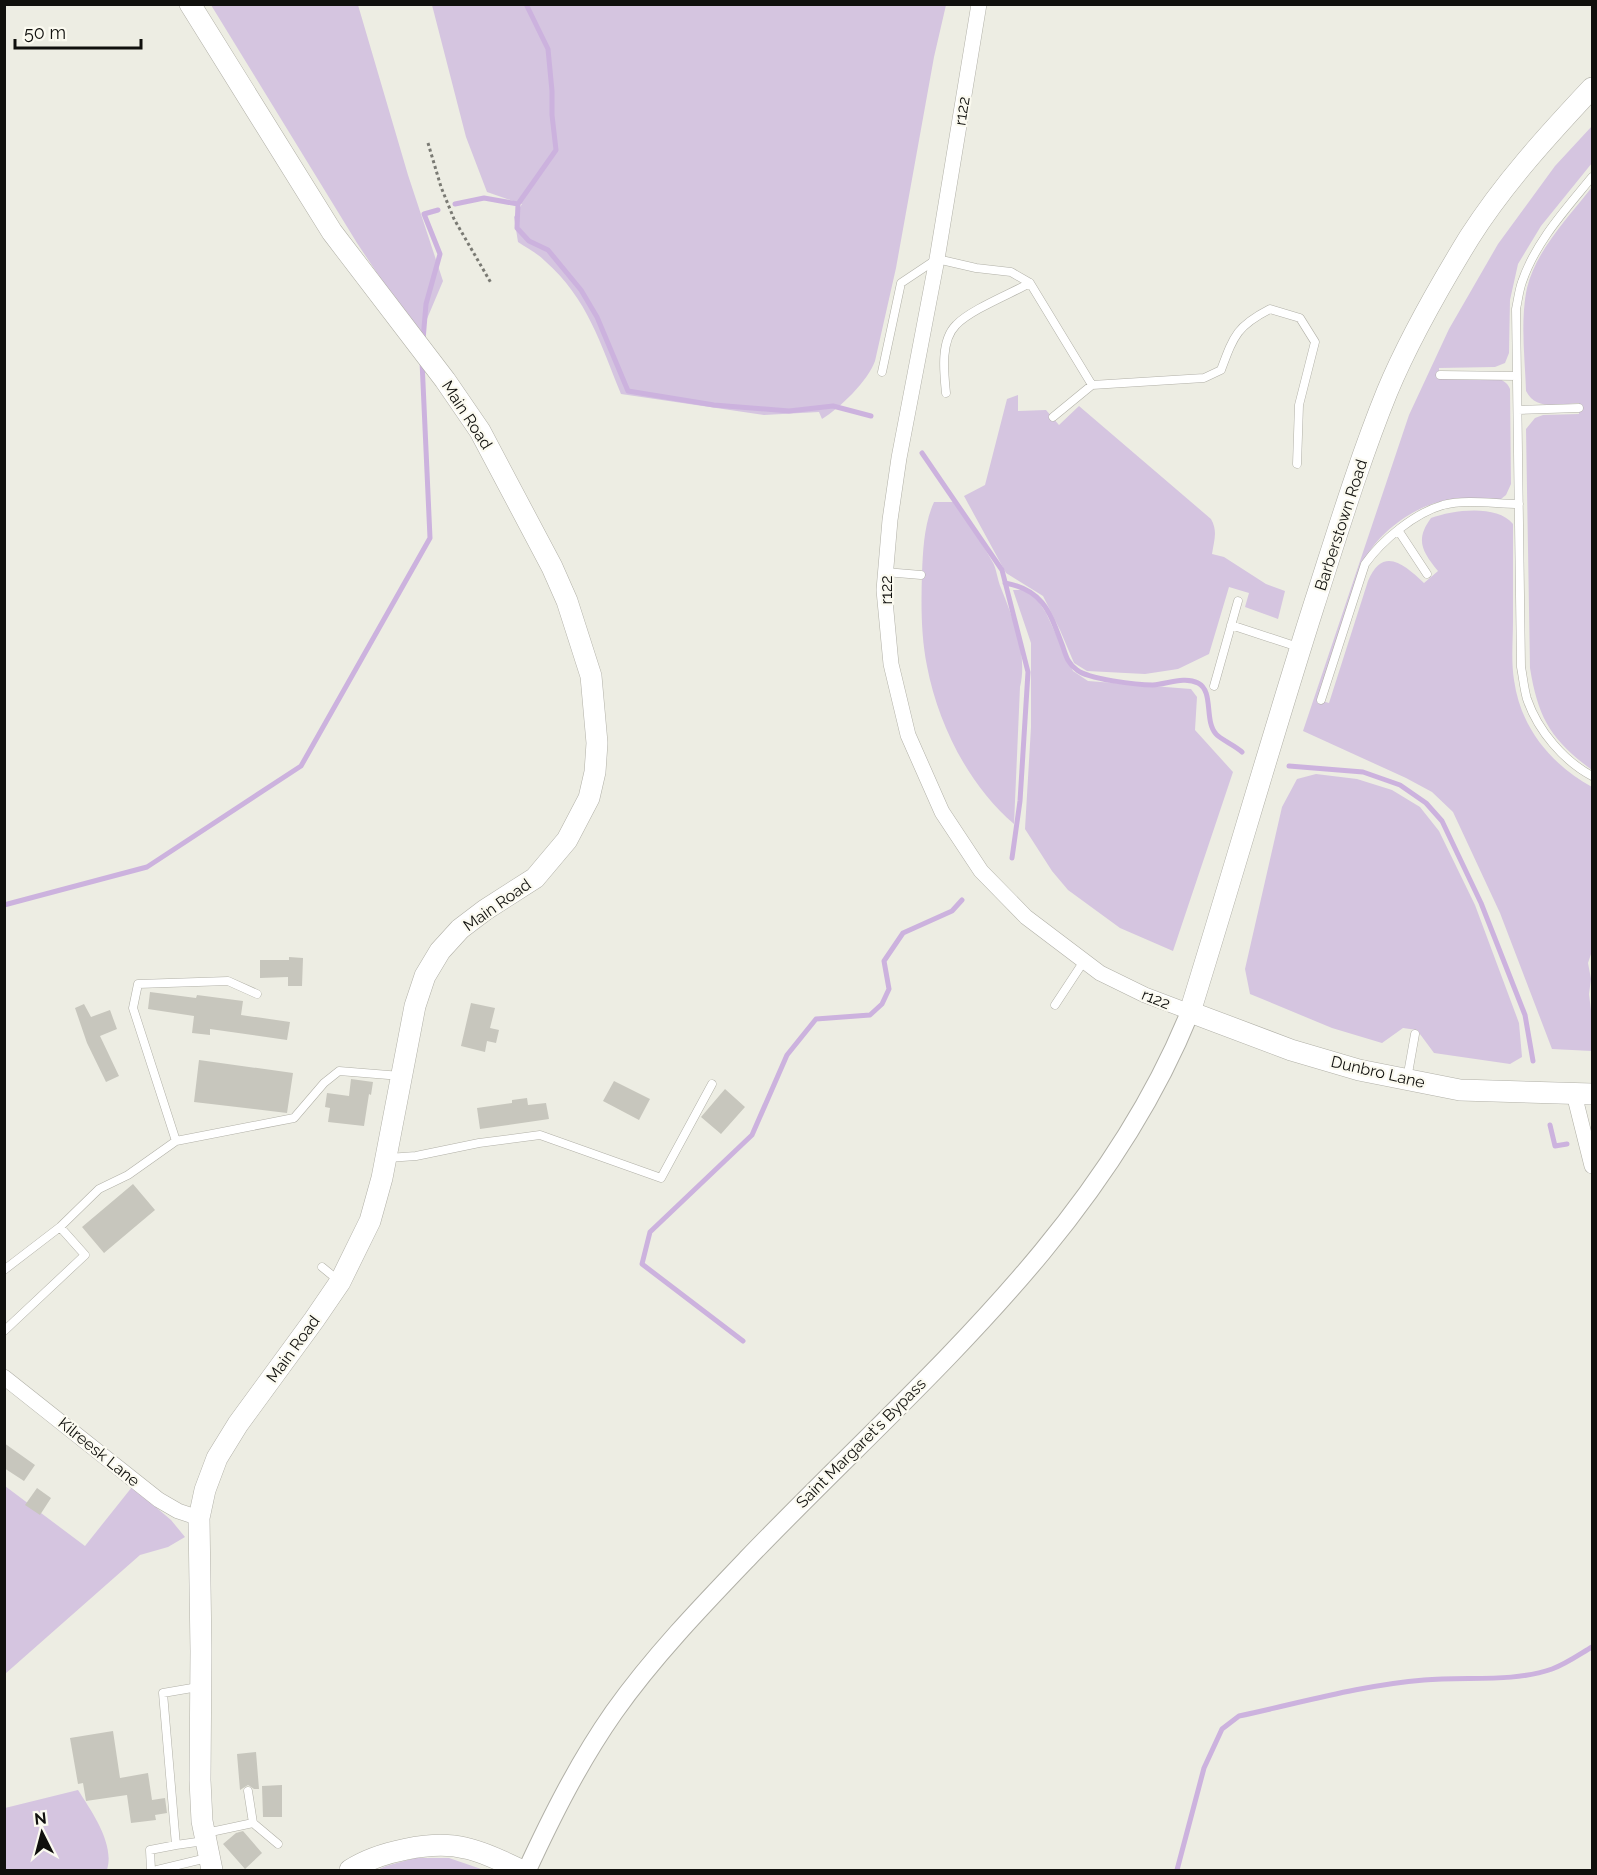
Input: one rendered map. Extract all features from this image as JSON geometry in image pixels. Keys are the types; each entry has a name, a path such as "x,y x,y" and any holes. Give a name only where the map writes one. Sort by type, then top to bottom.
{"main road":[{"name":"Main Road","path":"190,4 332,232 480,431 547,557 567,601 591,676 597,743 595,772 588,798 567,840 535,878 460,929 440,951 430,967 415,1006 387,1158 370,1221 340,1282 315,1320 238,1424 217,1458 205,1490 199,1518 200,1780 208,1851"},
{"name":"Barberstown Road","path":"1190,1012 1271,738 1367,446 1388,391 1409,344 1470,237 1512,178 1593,88"},
{"name":"Dunbro Lane","path":"1190,1012 1291,1050 1359,1070 1460,1090 1583,1094"},
{"path":"350,1870 359,1864 386,1854 434,1846 449,1846 465,1848 496,1858 521,1870"}],"street":[{"name":"r122","path":"979,4 938,259 899,458 890,520 884,590 891,664 908,735 942,812 981,871 1026,917 1100,974 1145,996 1190,1012"},
{"name":"Saint Margaret's Bypass","path":"527,1870 555,1810 587,1754 615,1711 648,1669 707,1601 810,1493 980,1324 1030,1268 1104,1173 1154,1091 1190,1012"},
{"name":"Dunbro Lane","path":"1583,1094 1593,1166"},
{"name":"Kilreesk Lane","path":"4,1377 159,1500 178,1511 199,1518"}],"lane":[{"path":"1593,177 1558,218 1536,250 1521,283 1516,309 1521,667 1527,699 1540,724 1560,752 1593,776"},
{"path":"882,372 901,283 938,259 976,268 1011,272 1030,283 1092,385"},
{"path":"946,393 944,374 946,346 955,326 969,315 1030,283"},
{"path":"1053,417 1092,385 1204,378 1221,369 1234,336 1253,318 1270,309 1300,318 1315,342 1299,405 1297,464"},
{"path":"1440,375 1517,376"},
{"path":"1518,410 1579,408"},
{"path":"1320,700 1365,564 1377,548 1398,530 1443,505 1519,504"},
{"path":"1398,530 1427,574"},
{"path":"885,572 921,575"},
{"path":"1214,686 1238,601"},
{"path":"1232,625 1301,648"},
{"path":"1055,1005 1084,961"},
{"path":"176,1141 133,1008 138,984 228,981 257,994"},
{"path":"1407,1079 1415,1034"},
{"path":"4,1270 60,1227 99,1189 128,1175 176,1141 294,1118 324,1083 339,1071 403,1076"},
{"path":"387,1158 416,1156 479,1143 540,1135 661,1178 712,1084"},
{"path":"4,1331 85,1255 60,1227"},
{"path":"322,1266 340,1282"},
{"path":"176,1845 163,1693 201,1686"},
{"path":"248,1791 253,1823 278,1844"},
{"path":"157,1870 208,1851 253,1823"},
{"path":"152,1870 150,1850 176,1845 208,1851"}],"path":[{"path":"428,143 453,219 491,283"}],"shaded area":[{"path":"211,5 358,5 408,175 443,281 421,333 403,312 357,243"},
{"path":"432,5 946,5 934,57 896,268 875,361 853,393 822,419 819,412 764,415 621,394 591,323 572,291 542,258 518,242 514,217 522,204 487,192 466,137"},
{"path":"1592,126 1592,163 1541,226 1518,264 1510,300 1509,353 1505,363 1495,367 1439,368 1439,379 1495,378 1509,387 1511,484 1506,495 1501,499 1456,499 1426,506 1402,519 1373,546 1367,556 1318,700 1329,703 1368,581 1380,564 1387,561 1402,565 1424,583 1438,571 1422,545 1423,533 1431,518 1474,510 1497,514 1513,524 1512,658 1518,698 1523,714 1540,743 1551,756 1577,778 1592,787 1592,951 1588,963 1591,979 1589,994 1592,1051 1552,1049 1500,913 1453,812 1432,792 1303,731 1409,415 1449,329 1498,244 1555,166"},
{"path":"1592,187 1592,770 1556,738 1537,701 1530,668 1526,429 1535,418 1543,415 1579,414 1579,403 1549,405 1530,397 1526,391 1523,326 1527,288 1531,274 1554,234"},
{"path":"1018,395 1018,411 1046,410 1059,425 1079,406 1211,519 1215,532 1212,554 1224,557 1266,584 1285,591 1278,619 1245,607 1249,593 1229,587 1209,654 1178,669 1145,674 1087,671 1074,663 1043,596 1006,573 964,496 985,485 1007,399"},
{"path":"934,502 954,502 992,561 1021,649 1022,675 1014,824 998,809 970,773 947,731 932,688 922,620 922,565 928,519"},
{"path":"1013,590 1023,590 1037,599 1073,671 1088,681 1191,689 1197,697 1195,730 1233,772 1173,951 1120,928 1068,890 1052,871 1025,829 1031,727 1031,643"},
{"path":"1316,774 1357,779 1392,790 1420,807 1439,831 1475,905 1519,1023 1522,1057 1510,1064 1434,1053 1417,1030 1403,1028 1382,1043 1332,1028 1250,994 1245,969 1282,807 1297,779"},
{"path":"5,1486 85,1546 132,1487 171,1520 185,1537 168,1547 140,1555 5,1674"},
{"path":"78,1790 101,1828 105,1839 109,1860 107,1870 5,1870 5,1808"},
{"path":"415,1858 449,1858 484,1870 377,1870"}],"building":[{"path":"289,957 303,958 302,986 288,986 288,977 260,978 260,960 289,960"},
{"path":"150,992 243,1001 241,1015 290,1022 287,1040 210,1029 210,1035 192,1033 194,1016 148,1009"},
{"path":"471,1003 495,1008 490,1028 499,1030 496,1043 487,1041 485,1052 461,1046"},
{"path":"84,1004 91,1017 110,1010 117,1029 100,1036 119,1076 106,1082 87,1043 75,1008"},
{"path":"199,1060 293,1073 287,1113 194,1102"},
{"path":"351,1079 373,1082 364,1126 328,1122 330,1108 325,1107 327,1093 349,1096"},
{"path":"614,1081 650,1099 639,1120 603,1101"},
{"path":"725,1089 745,1107 721,1134 701,1117"},
{"path":"527,1098 528,1105 546,1103 549,1119 480,1129 477,1108 512,1103 512,1100"},
{"path":"133,1184 155,1210 104,1253 82,1227"},
{"path":"4,1443 35,1465 24,1481 4,1468"},
{"path":"37,1488 51,1498 40,1515 25,1505"},
{"path":"113,1731 120,1778 148,1773 152,1800 165,1798 167,1813 155,1815 156,1820 131,1823 127,1795 86,1801 83,1783 78,1784 70,1738"},
{"path":"256,1752 259,1789 248,1785 240,1790 237,1754"},
{"path":"282,1785 282,1817 263,1817 262,1786"},
{"path":"243,1831 262,1853 245,1869 223,1844 236,1833"}],"waterway":[{"path":"526,4 548,49 556,150 518,204 517,228 529,241 548,250 581,290 597,317 628,391 714,405 789,411 833,406 871,416"},
{"path":"455,204 484,198 518,204"},
{"path":"423,340 426,304 440,254 424,214 438,210"},
{"path":"4,905 147,867 301,766 430,538 422,361"},
{"path":"922,453 1002,570 1028,672 1020,801 1012,858"},
{"path":"1005,583 1029,591 1044,605 1068,660 1074,668 1083,673 1102,679 1136,684 1153,685 1182,680 1198,683 1203,687 1208,699 1212,728 1216,734 1242,752"},
{"path":"1289,766 1363,772 1400,785 1426,803 1442,821 1481,903 1525,1015 1533,1061"},
{"path":"743,1341 642,1264 650,1232 752,1135 787,1055 816,1019 870,1015 882,1004 889,989 884,961 903,933 952,911 962,900"},
{"path":"1550,1125 1555,1146 1567,1144"},
{"path":"1177,1870 1204,1768 1222,1729 1239,1716 1354,1690 1401,1682 1505,1678 1537,1673 1552,1669 1592,1647"}]}
